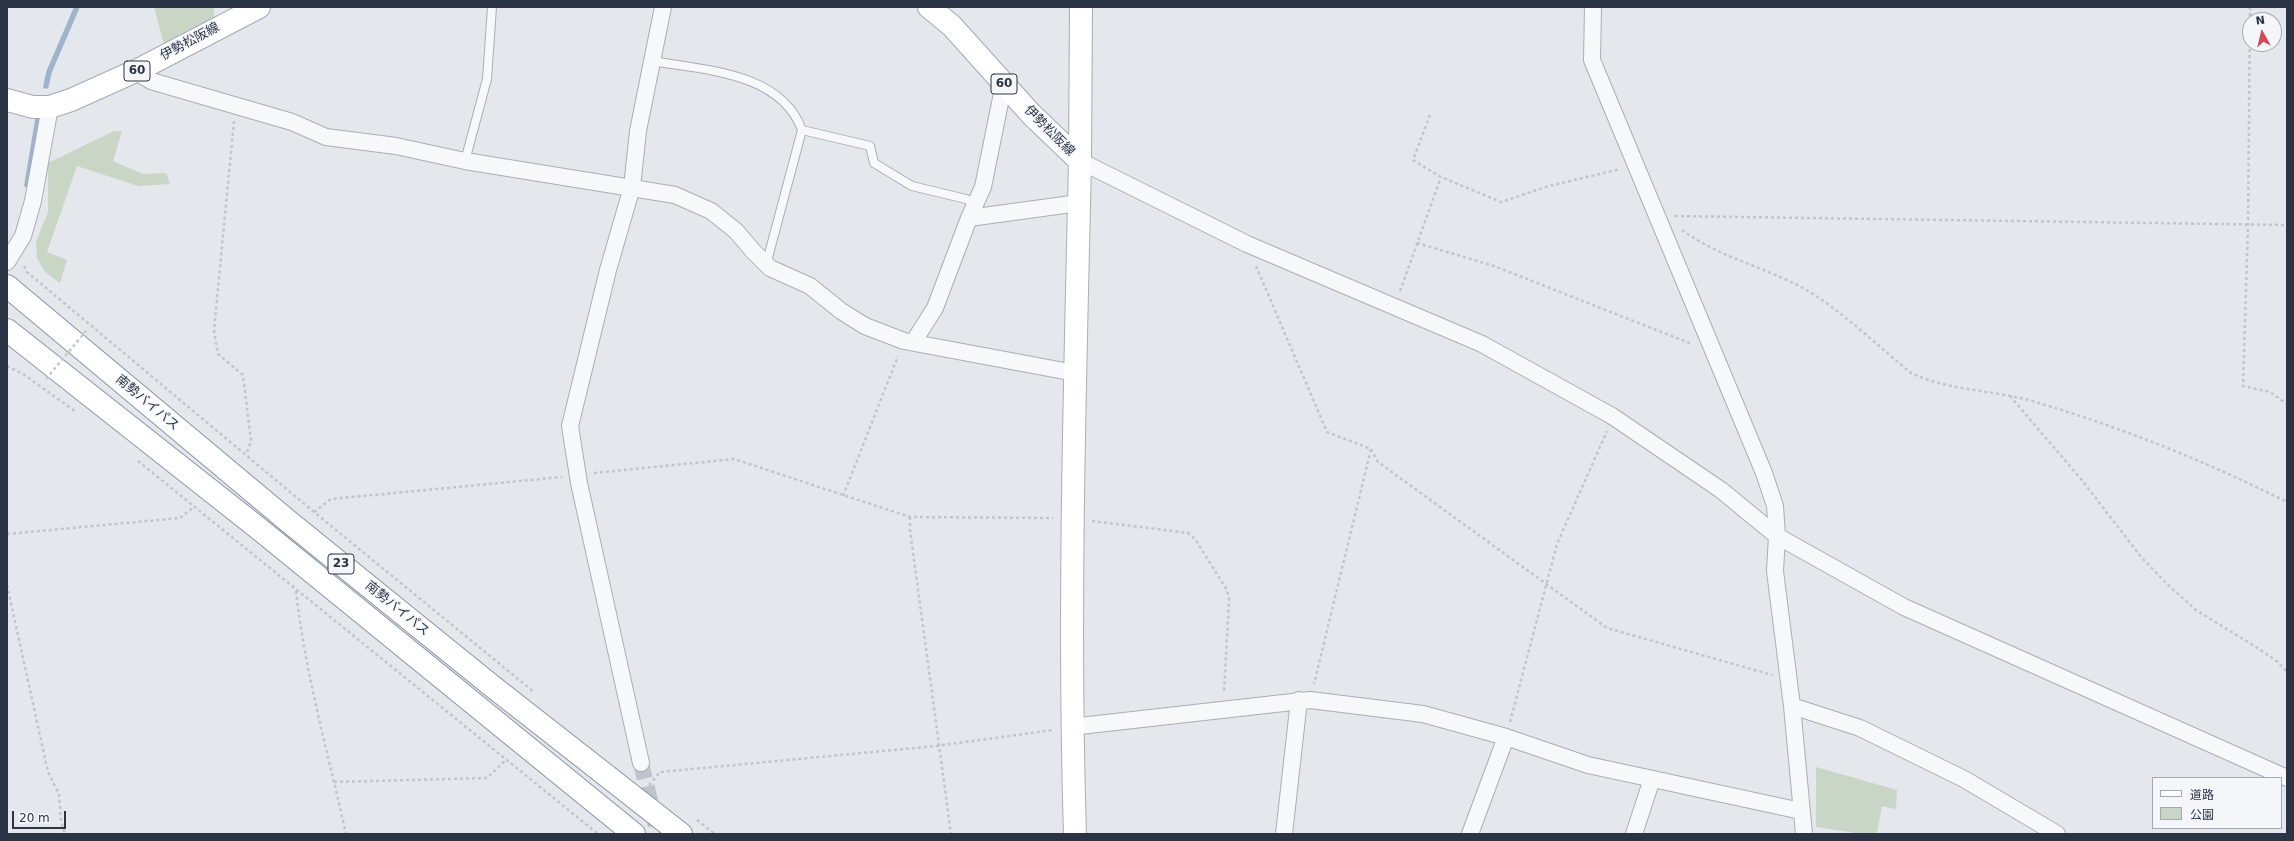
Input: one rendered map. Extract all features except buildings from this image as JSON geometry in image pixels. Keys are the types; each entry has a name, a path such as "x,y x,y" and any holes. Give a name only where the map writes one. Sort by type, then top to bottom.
{"main road":[{"name":"伊勢松阪線","path":"7,100 33,107 50,107 71,100 135,71 259,7"},
{"name":"伊勢松阪線","path":"929,7 952,26 1031,114 1080,160"},
{"name":"伊勢松阪線","path":"1080,160 1081,7"},
{"path":"1075,834 1072,727 1072,518 1080,160"},
{"name":"南勢バイパス","path":"7,286 294,526 492,686 681,834"},
{"name":"南勢バイパス","path":"7,330 270,538 634,834"}],"street":[{"path":"641,763 578,475 570,426 608,270 632,187 638,131 663,7"},
{"path":"1593,7 1592,60 1764,473 1775,506 1777,536 1775,571 1792,706 1804,834"},
{"path":"135,71 151,81 292,122 326,137 396,146 465,160 676,195 711,211 736,231 766,264 810,286 841,311 865,326 909,341 1075,372"},
{"path":"909,341 935,308 972,211 983,187 1004,83"},
{"path":"7,262 19,244 33,201 50,107"},
{"path":"1080,160 1247,244 1482,344 1612,416 1721,490 1777,536 1904,606 2287,778"},
{"path":"972,211 1079,203"},
{"path":"1284,834 1305,700"},
{"path":"1072,727 1305,700 1423,714 1506,737 1588,765 1801,810"},
{"path":"1792,706 1860,728 1964,779 2057,834"},
{"path":"1470,834 1506,737"},
{"path":"1634,834 1652,779"}],"lane":[{"path":"465,160 487,79 492,7"},
{"path":"652,61 720,72 761,86 786,102 797,116 802,130 766,264"},
{"path":"802,130 870,146 874,163 912,186 966,199 972,211"}],"path":[{"path":"2250,7 2248,225 2243,386 2270,392 2287,404"},
{"path":"235,106 214,330 218,354 243,375 251,441 246,455"},
{"path":"1430,114 1413,160 1442,176 1501,202 1549,186 1636,165"},
{"path":"1394,306 1442,176"},
{"path":"1674,221 1672,216 2287,225"},
{"path":"1675,226 1700,243 1802,288 1820,299 1911,373 1927,381 1948,386 2009,395 2076,414 2142,436 2220,470 2287,502"},
{"path":"1417,243 1494,266 1544,284 1714,354"},
{"path":"19,244 24,254 24,265 27,272 314,512 539,696"},
{"path":"1247,244 1327,432 1371,449 1378,462 1607,628 1789,679"},
{"path":"46,379 86,331"},
{"path":"843,496 909,341"},
{"path":"7,366 22,374 79,414"},
{"path":"2009,395 2080,479 2142,558 2169,586 2196,610 2256,647 2278,662 2287,672"},
{"path":"1506,737 1557,544 1612,416"},
{"path":"1305,700 1371,449"},
{"path":"132,456 598,834"},
{"path":"314,512 331,499 734,459 910,517 1072,518 1188,533 1195,539 1227,590 1229,599 1224,709"},
{"path":"7,534 180,518 194,507"},
{"path":"910,517 910,530 951,834"},
{"path":"7,586 48,772 59,794 61,821 65,834"},
{"path":"296,590 306,659 346,834"},
{"path":"643,780 649,785 660,772 939,746 1072,727"},
{"path":"334,782 487,778 506,760"}],"green space":[{"path":"154,7 214,7 214,21 165,48"},
{"path":"114,131 122,131 113,161 143,174 166,173 170,184 138,186 77,166 47,252 67,260 60,283 45,272 37,258 36,242 48,212 48,163"},
{"path":"1816,767 1897,790 1896,809 1882,806 1877,834 1862,834 1816,827"}],"waterway":[{"path":"46,86 49,72 77,7"},
{"path":"27,185 39,113"}],"tunnel":[{"path":"641,763 658,834"}]}
